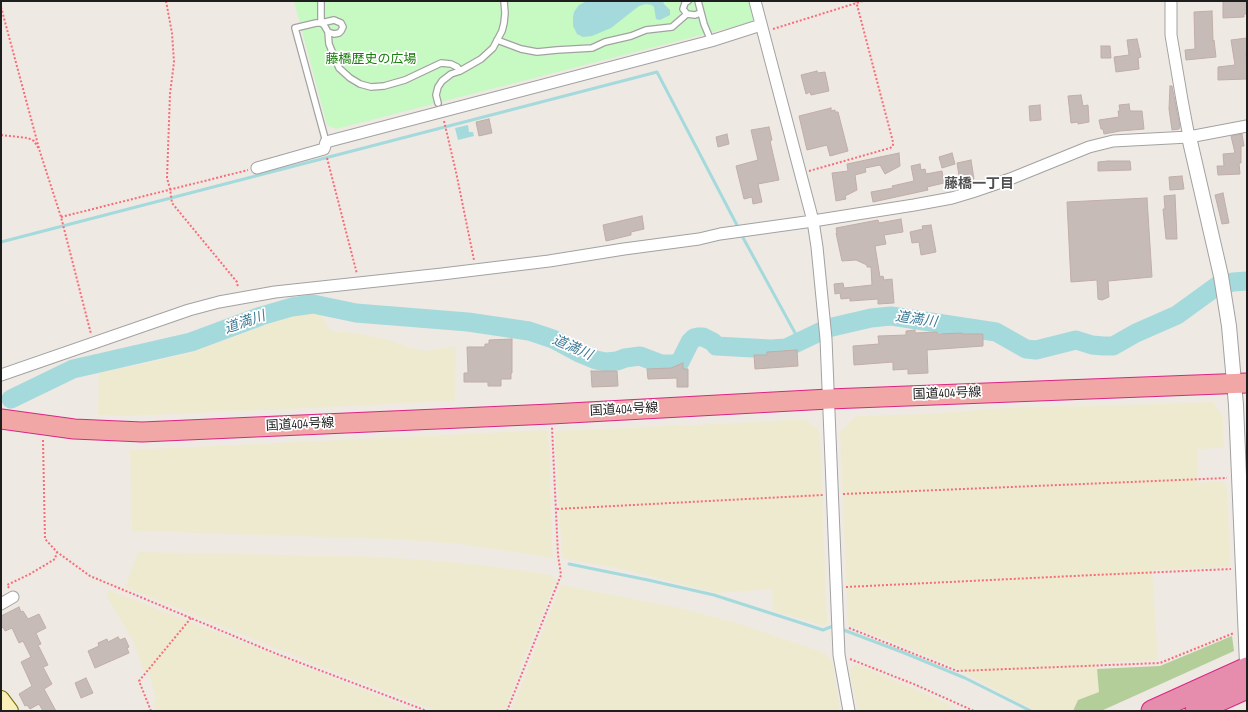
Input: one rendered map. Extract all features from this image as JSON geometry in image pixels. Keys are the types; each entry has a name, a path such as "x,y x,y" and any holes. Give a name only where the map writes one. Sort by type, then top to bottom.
{"highway":[{"name":"国道404号線","path":"1,419 43,426 74,429 142,432 551,414 829,399 1241,383"},
{"path":"1196,711 1234,687 1247,668"},
{"path":"1152,711 1234,687"}],"main road":[{"path":"1,699 10,711"}],"street":[{"path":"755,1 813,221 826,339 839,655 849,711"},
{"path":"1171,1 1171,35 1182,100 1221,276 1229,326 1241,383 1239,477 1247,664"},
{"path":"257,168 440,106 762,29"},
{"path":"1,375 189,310 239,298 274,292 476,270 699,239 720,234 813,221 952,198 1010,179 1089,147 1113,141 1189,137 1247,126"},
{"path":"1,604 13,597"}],"lane":[{"path":"321,1 321,23 328,32 329,44 339,68 350,78 360,84 371,87 384,86 405,80 441,63 451,64 457,67 460,71"},
{"path":"440,106 436,95 438,87 442,81 481,59 493,48 502,31 505,13 504,1"},
{"path":"688,1 685,3 683,9 687,14 696,15 700,13"},
{"path":"698,1 700,13 711,40"},
{"path":"497,40 521,49 537,52 592,48 605,42 631,36 646,30 672,27 687,14"},
{"path":"325,146 295,28 334,20 341,23 343,27 339,33 334,34 328,32"}],"path":[{"path":"166,1 172,33 174,62 170,94 167,178 172,203 237,282 239,298"},
{"path":"762,29 863,1"},
{"path":"800,173 890,148 892,146 893,142 856,2"},
{"path":"1,7 40,152 61,217 94,342"},
{"path":"440,106 456,172 476,270"},
{"path":"1,135 28,138 34,141 40,152"},
{"path":"325,146 350,249 360,283"},
{"path":"61,217 257,168"},
{"path":"507,711 561,575 558,555 557,509 551,414"},
{"path":"43,426 45,539 57,552 90,576 277,654 427,711"},
{"path":"557,509 832,494 1239,477"},
{"path":"13,597 7,585 30,574 55,559 57,552"},
{"path":"836,587 1242,569"},
{"path":"151,711 139,681 191,618"},
{"path":"838,624 957,671 1160,664 1246,628"},
{"path":"839,655 916,684 974,711"}],"shaded area":[{"path":"314,311 320,313 329,329 336,332 347,332 389,340 425,351 456,346 455,401 126,416 98,415 99,371 130,367 190,353 277,321"},
{"path":"1213,402 1223,417 1224,448 1198,449 1198,483 1222,481 1227,487 1230,567 1152,570 1158,660 1097,663 1099,692 1078,700 1073,711 1035,711 948,664 848,625 840,431 857,416 926,414 1025,407"},
{"path":"805,419 818,429 820,436 827,623 825,626 773,611 772,589 717,593 621,569 562,558 555,431"},
{"path":"548,430 553,558 461,544 390,539 132,531 130,450"},
{"path":"138,552 381,557 464,563 518,570 550,575 556,580 527,651 505,711 437,711 332,671 125,587"},
{"path":"561,585 679,608 737,623 825,653 832,661 840,711 511,711"},
{"path":"109,590 416,711 155,711 153,704 156,699 149,673 143,671 135,645 106,595"},
{"path":"854,665 859,665 949,704 956,711 858,711 849,670"}],"green space":[{"name":"藤橋歴史の広場","path":"294,1 750,1 754,16 752,22 336,129 327,125"},
{"path":"1232,636 1234,651 1101,711 1073,711 1078,700 1099,692 1097,669 1160,666"}],"water":[{"path":"587,1 663,1 670,10 670,15 660,20 656,19 654,7 646,4 639,6 611,28 592,36 583,37 577,34 573,26 573,17 574,12 579,5"},
{"path":"468,125 469,132 473,132 474,136 458,140 455,128"}],"building":[{"path":"1223,1 1247,1 1247,14 1244,14 1244,17 1223,18"},
{"path":"1212,11 1213,41 1214,40 1216,57 1186,60 1185,50 1195,49 1194,12"},
{"path":"1247,38 1247,79 1218,80 1218,67 1235,65 1231,40"},
{"path":"1137,39 1141,57 1138,58 1139,69 1116,72 1114,57 1129,55 1127,40"},
{"path":"1101,46 1110,46 1111,58 1101,58"},
{"path":"817,71 818,73 825,72 829,91 811,95 810,92 806,94 801,75"},
{"path":"1170,86 1172,86 1180,127 1179,129 1172,130 1169,109"},
{"path":"1081,95 1083,106 1088,105 1089,122 1078,124 1078,122 1071,123 1068,96"},
{"path":"1129,104 1130,111 1142,111 1144,129 1104,134 1099,120 1119,117 1119,105"},
{"path":"1040,105 1041,120 1030,121 1029,106"},
{"path":"831,108 831,111 835,110 835,112 838,112 848,151 830,156 827,145 807,150 799,116"},
{"path":"489,119 492,133 479,136 476,122"},
{"path":"769,127 772,140 770,141 779,180 758,184 762,202 753,204 752,197 744,199 736,166 758,160 751,130"},
{"path":"727,134 729,144 718,147 716,137"},
{"path":"1242,134 1244,146 1241,146 1241,163 1239,163 1240,174 1218,175 1217,166 1224,166 1223,154 1235,153 1231,136"},
{"path":"899,153 900,166 885,174 880,165 865,168 866,172 855,175 857,190 845,196 846,199 836,201 832,173 848,171 847,164"},
{"path":"952,153 955,164 942,168 939,157"},
{"path":"971,160 974,179 960,182 957,163"},
{"path":"1130,161 1131,170 1098,171 1098,162"},
{"path":"920,164 921,170 925,169 926,174 942,171 944,183 927,187 928,190 873,202 871,192 893,188 892,186 914,181 911,166"},
{"path":"1182,176 1184,189 1170,190 1169,177"},
{"path":"1223,193 1229,223 1222,224 1215,195"},
{"path":"1175,195 1177,239 1166,239 1163,209 1165,209 1164,196"},
{"path":"1147,198 1152,277 1108,281 1109,297 1102,300 1098,299 1097,280 1071,282 1067,202"},
{"path":"642,216 644,229 631,232 631,235 606,241 603,225"},
{"path":"901,219 903,232 884,235 886,244 875,246 880,277 883,276 884,280 892,279 894,303 878,304 878,299 850,301 850,298 841,299 840,293 835,294 834,284 843,283 844,288 872,285 871,267 867,267 867,265 856,260 842,261 836,228 878,220 879,223"},
{"path":"931,225 936,252 921,255 919,242 912,243 910,232 923,229 922,226"},
{"path":"915,330 915,333 937,332 938,334 983,334 983,346 927,350 928,373 908,374 908,369 893,370 893,362 854,365 853,346 879,344 878,336 906,335 906,331"},
{"path":"512,339 511,379 501,379 501,386 488,386 488,382 464,382 464,373 468,373 467,347 485,347 485,344 489,344 489,340"},
{"path":"797,350 798,366 755,369 754,355 767,355 767,352"},
{"path":"683,363 683,369 688,369 688,387 677,387 677,378 648,379 647,369 671,368"},
{"path":"591,371 617,371 618,386 592,387"},
{"path":"19,607 21,612 23,611 28,619 39,614 46,628 36,633 41,644 38,645 48,665 43,667 52,684 44,689 56,711 43,711 39,704 30,709 27,705 25,706 19,694 32,686 21,662 31,657 23,641 19,643 12,628 5,631 3,627 1,629 1,616"},
{"path":"118,637 120,640 125,638 129,647 127,648 129,653 95,668 88,651 99,646 98,643 107,639 108,642"},
{"path":"86,678 93,693 81,698 75,683"}],"waterway":[{"path":"1,242 657,72 739,229"},
{"path":"741,234 800,342"},
{"name":"道満川","path":"11,399 73,369 191,342 261,316 292,307 313,304 356,313 468,322 529,331 553,339 596,360 606,362 640,356 661,364 674,364 680,362 690,342 694,338 698,337 703,337 713,342 716,346 771,349 786,348 828,328 871,318 891,316 996,332 1026,349 1036,350 1076,340 1092,345 1113,346 1136,333 1177,315 1217,286 1233,282 1247,281"},
{"path":"569,564 714,595 823,630 833,626 835,627"},
{"path":"841,629 965,678 1031,711"}],"district":[{"name":"藤橋一丁目","path":"979,184"}]}
